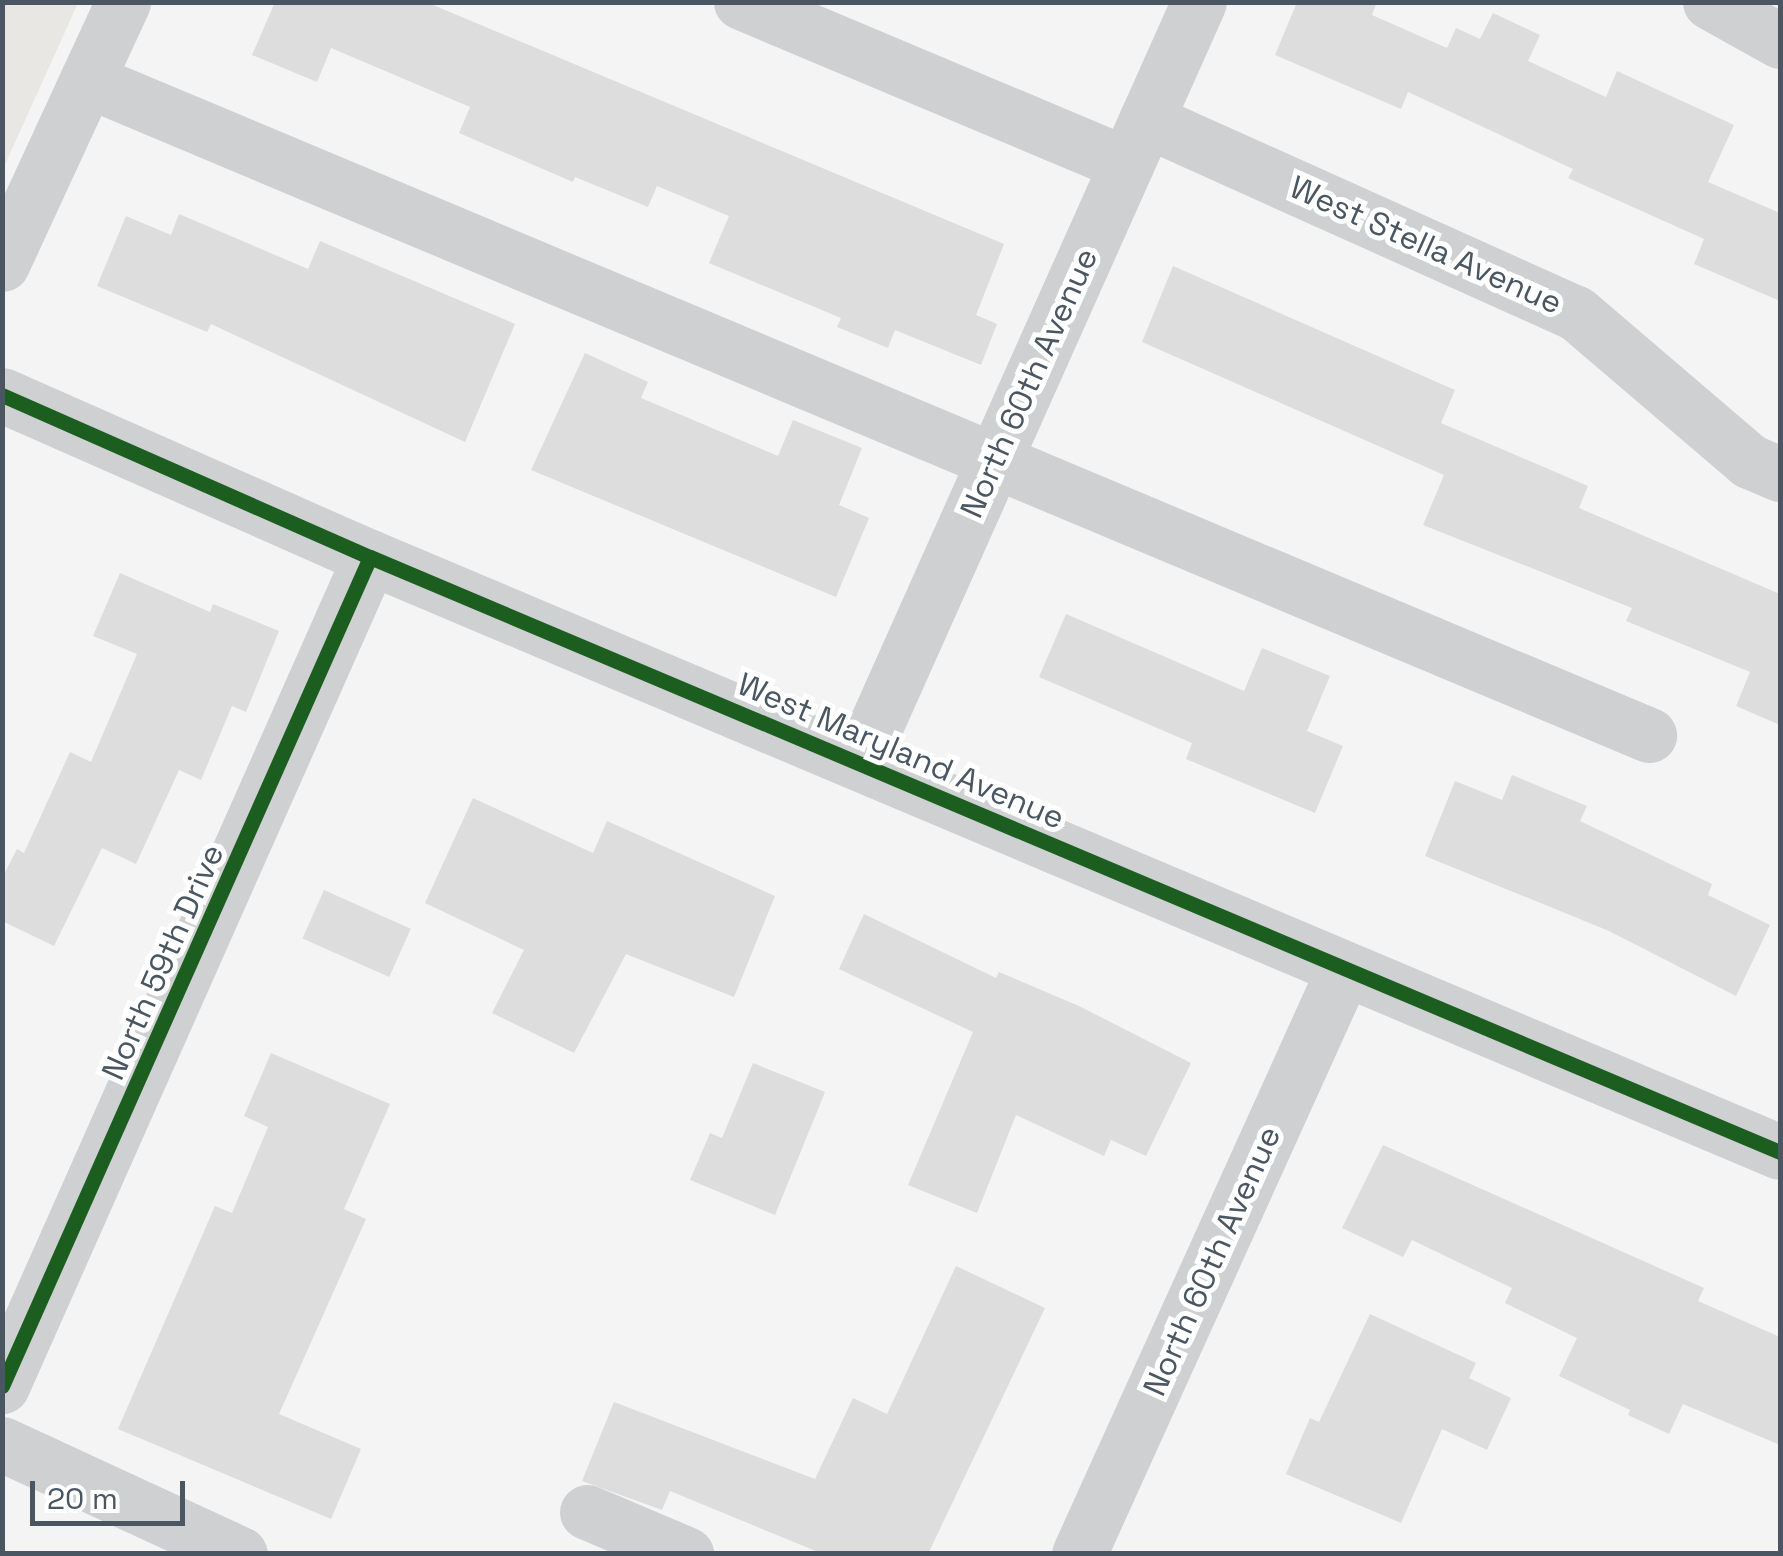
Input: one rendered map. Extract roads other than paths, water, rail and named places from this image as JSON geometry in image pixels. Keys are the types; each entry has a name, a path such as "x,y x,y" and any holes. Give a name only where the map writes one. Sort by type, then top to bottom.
{"street":[{"path":"2,264 123,2"},
{"name":"West Stella Avenue","path":"740,2 1136,142 1576,312 1750,461 1780,474"},
{"name":"North 60th Avenue","path":"859,763 1199,2"},
{"path":"1710,2 1780,41"},
{"path":"88,80 1649,735"},
{"name":"West Maryland Avenue","path":"2,396 370,557 1780,1152"},
{"name":"North 59th Drive","path":"2,1386 370,557"},
{"name":"North 60th Avenue","path":"1079,1554 1344,969"},
{"path":"2,1444 240,1554"},
{"path":"587,1512 686,1554"}]}
